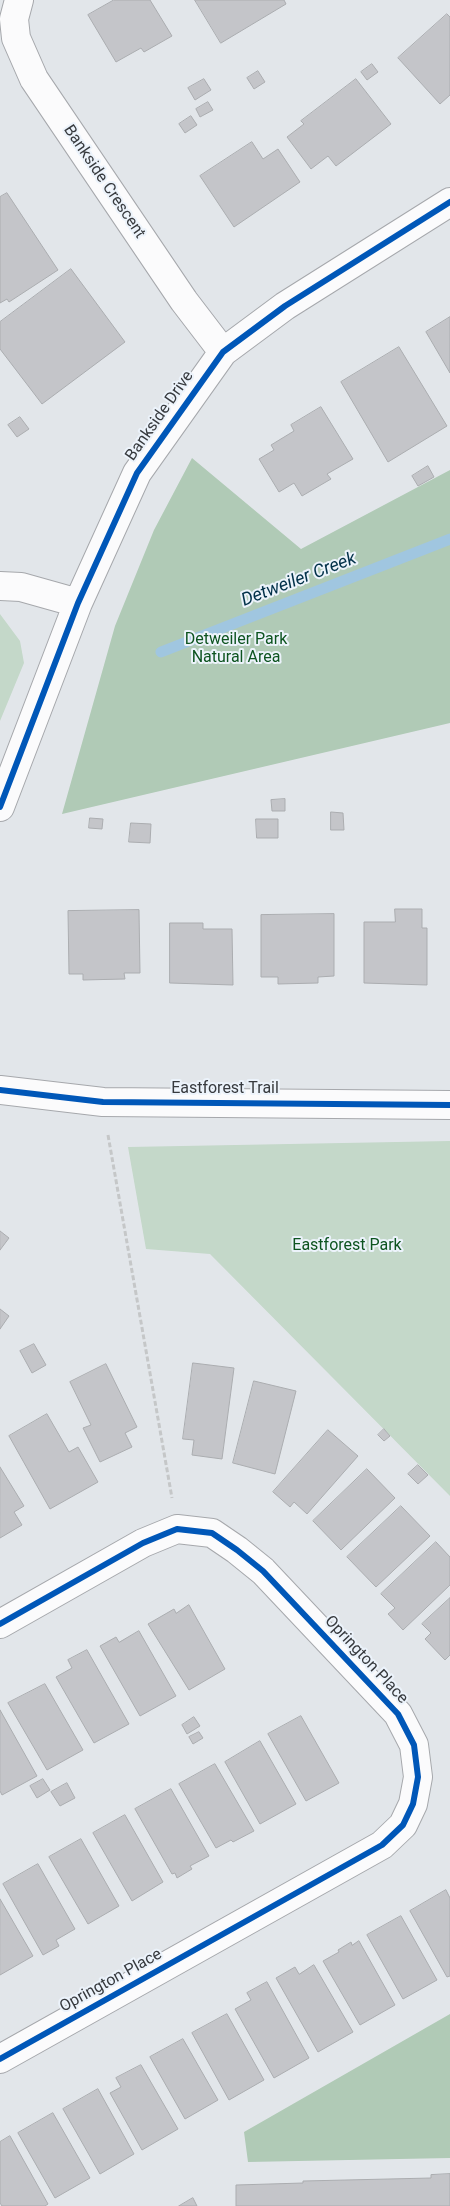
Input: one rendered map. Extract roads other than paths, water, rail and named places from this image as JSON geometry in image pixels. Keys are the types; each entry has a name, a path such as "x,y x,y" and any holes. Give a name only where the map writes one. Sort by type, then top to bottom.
{"street":[{"name":"Bankside Crescent","path":"19,0 14,19 16,38 34,78 184,301 223,352"},
{"name":"Bankside Drive","path":"0,807 78,603 137,473 223,352 285,306 450,202"},
{"path":"0,586 21,586 78,603"},
{"name":"Eastforest Trail","path":"0,1090 102,1102 450,1104"},
{"name":"Oprington Place","path":"0,1624 143,1543 177,1528 212,1533 263,1571 398,1714 414,1745 418,1777 414,1804 403,1825 382,1845 0,2059"}],"waterway":[{"name":"Detweiler Creek","path":"161,652 450,539"}],"park label":[{"name":"Detweiler Park Natural Area","path":"236,649"},
{"name":"Eastforest Park","path":"347,1246"}]}
